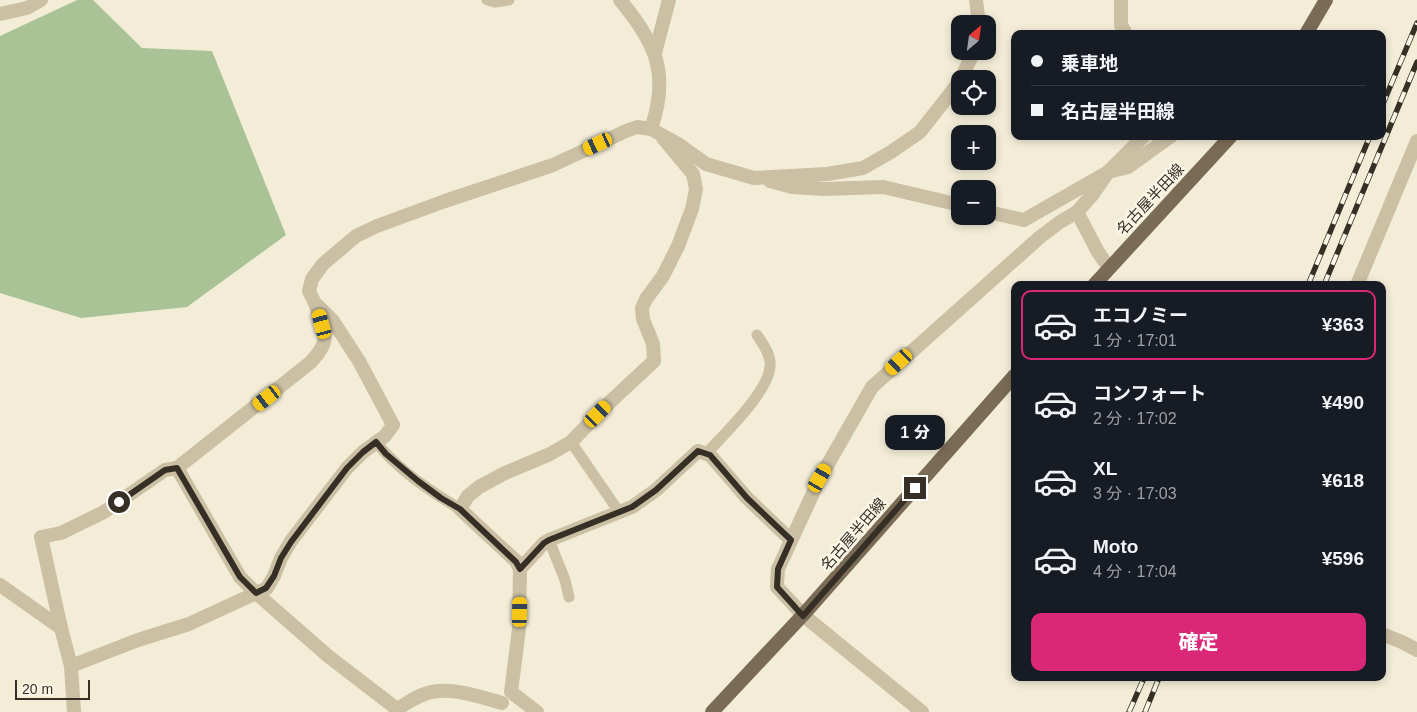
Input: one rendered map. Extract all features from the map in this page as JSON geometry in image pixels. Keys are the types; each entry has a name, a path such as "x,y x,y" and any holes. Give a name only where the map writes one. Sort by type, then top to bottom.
{"main road":[{"path":"1308,30 1326,0"},
{"name":"名古屋半田線","path":"1098,281 1227,140"},
{"name":"名古屋半田線","path":"712,712 803,616 1011,380"}],"street":[{"path":"0,14 27,8 40,0"},
{"path":"504,702 520,629 520,569 516,562 460,509 468,496 480,487 571,442 611,400 654,362 653,344 643,319 642,308 646,299 663,276 678,246 692,208 696,188 693,174 655,132 660,86 656,53 645,34 620,0"},
{"path":"656,53 668,0"},
{"path":"976,0 978,15"},
{"path":"1121,0 1121,25 1124,30"},
{"path":"754,178 827,174 864,168 920,132 951,93"},
{"path":"74,712 71,666 41,536 61,533 104,512 165,470 177,468 312,362 325,340 316,305 309,291 312,279 325,261 356,236 377,226 445,201 553,165 626,131 637,128 655,132 678,144 706,164 754,178 792,187 824,189 883,187 951,203"},
{"path":"922,712 803,616 777,587 778,569 820,478 872,387 1040,236 1077,212 1093,194 1108,172 1140,140"},
{"path":"996,214 1024,220 1108,172 1128,167 1165,140"},
{"path":"1359,281 1417,141"},
{"path":"1077,212 1098,252 1110,268"},
{"path":"71,666 138,640 189,624 266,588 291,542 347,468 363,452 385,436 393,425 359,361 333,321 316,305"},
{"path":"520,569 549,540 632,507 656,490 698,451 710,455 747,498 791,540"},
{"path":"177,468 240,577 328,656 397,710 425,694 451,691 504,702 537,712"},
{"path":"0,585 61,628"},
{"path":"1386,636 1417,650"}],"lane":[{"path":"487,0 495,2 509,0"},
{"path":"706,454 735,423 767,380 770,363 765,348 757,335"},
{"path":"376,442 386,454 418,481 460,509"},
{"path":"571,442 618,512"},
{"path":"549,540 565,580 569,596"}],"green space":[{"path":"77,0 93,0 142,48 212,51 286,235 187,307 81,318 0,293 0,36"}],"railway":[{"path":"1386,97 1417,23"},
{"path":"1386,136 1417,62"},
{"path":"1310,281 1368,140"},
{"path":"1326,281 1384,140"},
{"path":"1129,712 1143,681"},
{"path":"1145,712 1158,681"}],"route":[{"path":"119,502 165,470 177,468 240,577 256,593 266,588 291,542 347,468 376,442 386,454 418,481 460,509 516,562 520,569 549,540 632,507 656,490 698,451 710,455 747,498 791,540 778,569 777,587 803,616 915,488"}]}
